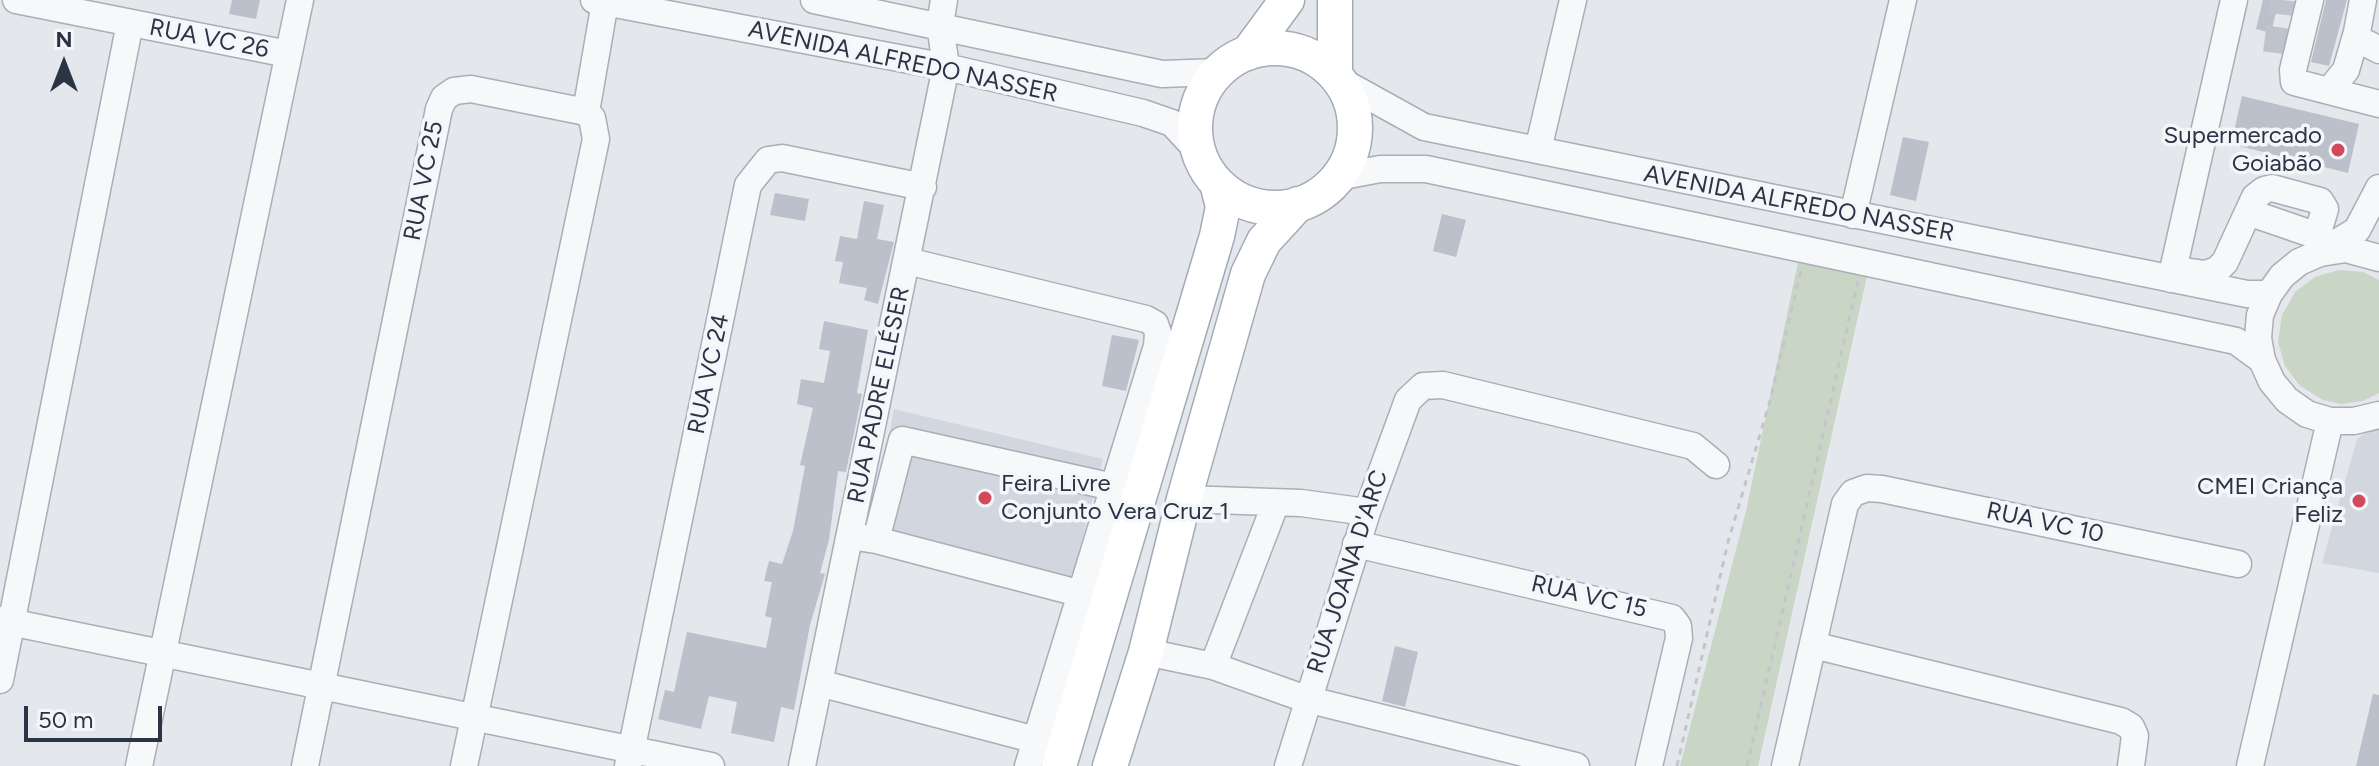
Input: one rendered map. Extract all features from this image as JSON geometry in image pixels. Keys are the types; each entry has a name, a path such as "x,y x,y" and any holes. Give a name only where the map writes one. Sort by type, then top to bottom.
{"main road":[{"path":"1248,53 1287,0"},
{"path":"1335,0 1338,78"},
{"path":"1054,749 1217,236 1223,207 1217,183 1199,152 1195,131 1197,109 1205,89 1218,72 1248,53 1271,48 1295,50 1317,59 1338,78 1352,104 1356,130 1351,155 1338,177 1320,194 1298,204 1277,208 1255,205 1217,183"},
{"path":"1110,766 1146,652 1184,499 1248,274 1264,241 1298,204"}],"street":[{"path":"16,0 130,23"},
{"path":"288,54 300,0"},
{"name":"AVENIDA ALFREDO NASSER","path":"814,0 942,12 1162,74 1218,72"},
{"path":"1538,150 1573,0"},
{"path":"1853,215 1903,0"},
{"path":"2234,0 2172,274 2205,274 2217,270 2225,262 2248,212"},
{"path":"2294,82 2293,70 2310,0"},
{"path":"2363,0 2370,43"},
{"path":"2329,91 2370,43 2377,0"},
{"path":"464,766 596,139 592,118 586,112 600,1"},
{"name":"AVENIDA ALFREDO NASSER","path":"600,1 946,67 1143,113 1172,123 1199,152"},
{"name":"RUA PADRE ELÉSER","path":"802,766 946,67 942,12"},
{"name":"RUA VC 26","path":"0,680 6,622 130,23 288,54 139,766"},
{"path":"2276,53 2281,67 2294,82 2379,104"},
{"name":"AVENIDA ALFREDO NASSER","path":"1338,78 1424,127 1853,215 2172,274 2247,294 2269,294"},
{"name":"RUA VC 25","path":"322,688 439,109 444,98 454,91 471,89 586,112"},
{"name":"RUA VC 24","path":"629,758 748,185 768,160 782,158 923,187"},
{"name":"AVENIDA ALFREDO NASSER","path":"1338,177 1380,169 1426,169 2236,341 2262,360"},
{"path":"2378,197 2357,230 2282,276 2269,294 2259,326 2262,360 2272,382 2287,400 2307,414 2330,421 2354,421 2379,415"},
{"path":"2320,253 2346,249 2379,258"},
{"path":"907,261 1155,324 1157,346 1082,594 1054,749 1028,766"},
{"name":"RUA JOANA D'ARC","path":"1288,766 1306,699 1367,512 1408,400 1423,386 1443,385 1693,446 1716,465"},
{"path":"2250,766 2330,421"},
{"path":"876,540 902,440 1113,487"},
{"name":"RUA VC 10","path":"1813,645 1845,504 1853,493 1867,488 2238,564"},
{"path":"1184,499 1275,505 1301,503 1367,512"},
{"path":"1213,666 1275,505"},
{"path":"850,536 876,540 1082,594"},
{"name":"RUA VC 15","path":"1356,544 1672,618 1678,626 1679,638 1649,766"},
{"path":"6,622 474,717 629,758 711,766"},
{"path":"1785,766 1813,645 2121,721 2131,727 2135,736 2131,766"},
{"path":"1146,652 1213,666 1306,699 1576,766"},
{"path":"819,683 1054,749"},
{"path":"305,766 322,688"}],"path":[{"path":"1677,766 1728,542 1770,401 1800,272 1806,268"},
{"path":"1747,766 1800,544 1826,410 1858,284 1854,278"}],"shaded area":[{"name":"Feira Livre Conjunto Vera Cruz 1","path":"894,409 1103,459 1070,586 869,537"},
{"name":"CMEI Criança Feliz","path":"2379,423 2379,573 2322,563 2357,439"}],"green space":[{"path":"1798,262 1867,276 1758,766 1680,766 1746,511"},
{"path":"2339,270 2363,272 2379,280 2379,393 2363,401 2341,404 2323,400 2300,386 2285,366 2278,342 2282,315 2295,292 2315,277"}],"building":[{"path":"232,0 260,0 256,19 229,14"},
{"path":"2263,0 2279,0 2271,33 2256,29"},
{"path":"2326,0 2347,0 2329,66 2311,62"},
{"path":"2242,96 2359,124 2348,173 2231,144"},
{"path":"1903,137 1929,142 1916,201 1890,195"},
{"path":"775,193 809,199 805,221 770,215"},
{"path":"864,201 884,205 877,239 894,242 878,304 864,300 867,288 839,283 843,262 835,261 840,236 857,239"},
{"path":"1442,214 1466,220 1456,257 1433,251"},
{"path":"824,321 868,330 857,393 862,394 846,472 838,471 829,540 820,573 825,574 810,625 794,710 781,707 774,742 731,733 737,702 709,696 701,729 658,719 665,690 674,692 687,632 766,648 772,618 765,616 772,582 764,581 769,561 782,564 793,531 805,466 800,465 813,408 797,404 801,379 824,383 830,351 819,349"},
{"path":"1112,335 1139,340 1126,391 1102,386"},
{"path":"1395,646 1418,652 1405,707 1382,701"},
{"path":"2373,694 2379,695 2379,766 2356,766"}],"tunnel":[{"path":"2276,53 2283,0"}],"place":[{"name":"Supermercado Goiabão","path":"2338,150"},
{"name":"Feira Livre Conjunto Vera Cruz 1","path":"985,498"},
{"name":"CMEI Criança Feliz","path":"2359,501"}]}
